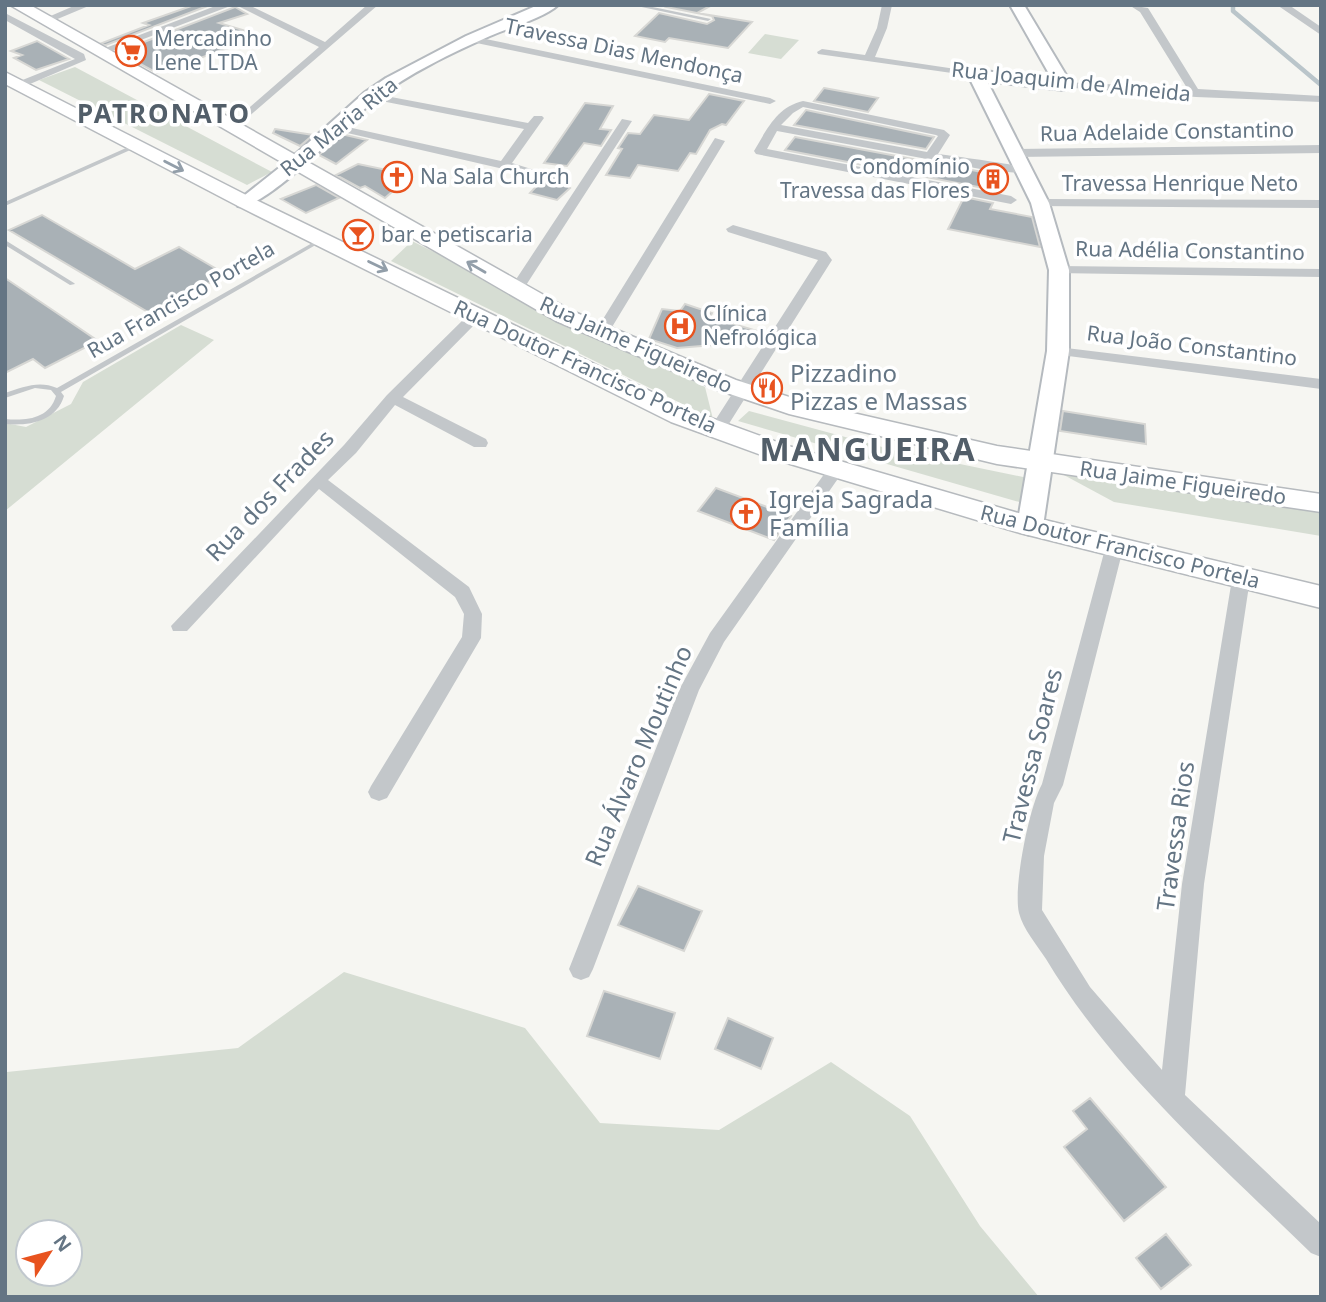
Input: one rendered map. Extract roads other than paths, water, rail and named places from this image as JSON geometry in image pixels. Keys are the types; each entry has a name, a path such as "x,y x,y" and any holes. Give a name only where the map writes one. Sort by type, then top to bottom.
{"main road":[{"name":"Rua Jaime Figueiredo","path":"18,5 516,290 602,332 743,392 876,429 1041,463 1321,503"},
{"name":"Rua Doutor Francisco Portela","path":"12,81 245,202 413,283 474,317 680,416 836,470 1030,526 1114,549 1321,597"}],"street":[{"path":"44,21 86,5"},
{"path":"100,52 228,5"},
{"path":"241,5 325,47"},
{"path":"232,128 373,5"},
{"name":"Rua Maria Rita","path":"245,202 295,164 334,127 391,80 471,39 551,5"},
{"path":"869,58 882,28 887,5"},
{"path":"1017,5 1064,85"},
{"path":"1134,5 1144,10 1196,94"},
{"path":"1282,5 1321,32"},
{"path":"5,16 80,56 81,60 12,81"},
{"name":"Travessa Dias Mendonça","path":"471,39 770,101"},
{"name":"Rua Joaquim de Almeida","path":"822,52 1064,85 1321,100"},
{"path":"976,75 1040,203 1059,270 1058,351 1030,526"},
{"path":"370,96 534,122 505,166"},
{"path":"930,156 944,135 940,132 803,104 791,107 760,151 1011,200"},
{"path":"516,290 626,121"},
{"path":"334,127 538,173"},
{"name":"Rua Adelaide Constantino","path":"775,127 991,167 1018,161 1321,149"},
{"path":"602,332 719,141"},
{"name":"Travessa Henrique Neto","path":"1040,203 1321,204"},
{"path":"717,430 825,260 821,256 733,229"},
{"name":"Rua Adélia Constantino","path":"1059,270 1321,273"},
{"name":"Rua dos Frades","path":"180,626 350,449 393,398 474,317"},
{"name":"Rua João Constantino","path":"1058,351 1321,384"},
{"path":"393,398 480,443"},
{"name":"Rua Álvaro Moutinho","path":"581,969 689,690 717,638 836,470"},
{"path":"318,480 462,592 472,606 475,623 471,638 379,792"},
{"name":"Travessa Soares","path":"1114,549 1052,785 1043,802 1033,856 1030,912 1081,995 1172,1100 1321,1243"},
{"name":"Travessa Rios","path":"1172,1100 1193,884 1241,579"}],"lane":[{"path":"634,5 708,19"},
{"path":"5,204 135,146"},
{"name":"Rua Francisco Portela","path":"57,391 323,239"},
{"path":"5,242 72,284"},
{"path":"5,396 34,386 45,386 57,391 59,402 47,415 25,422 5,421"}],"waterway":[{"path":"1233,5 1233,11 1321,85"}],"place":[{"name":"Mercadinho Lene LTDA","path":"131,51"},
{"name":"Na Sala Church","path":"397,177"},
{"name":"Condomínio Travessa das Flores","path":"993,179"},
{"name":"bar e petiscaria","path":"358,235"},
{"name":"Clínica Nefrológica","path":"680,326"},
{"name":"Pizzadino Pizzas e Massas","path":"767,388"},
{"name":"Igreja Sagrada Família","path":"746,514"}],"district":[{"name":"PATRONATO","path":"164,114"},
{"name":"MANGUEIRA","path":"868,450"}]}
